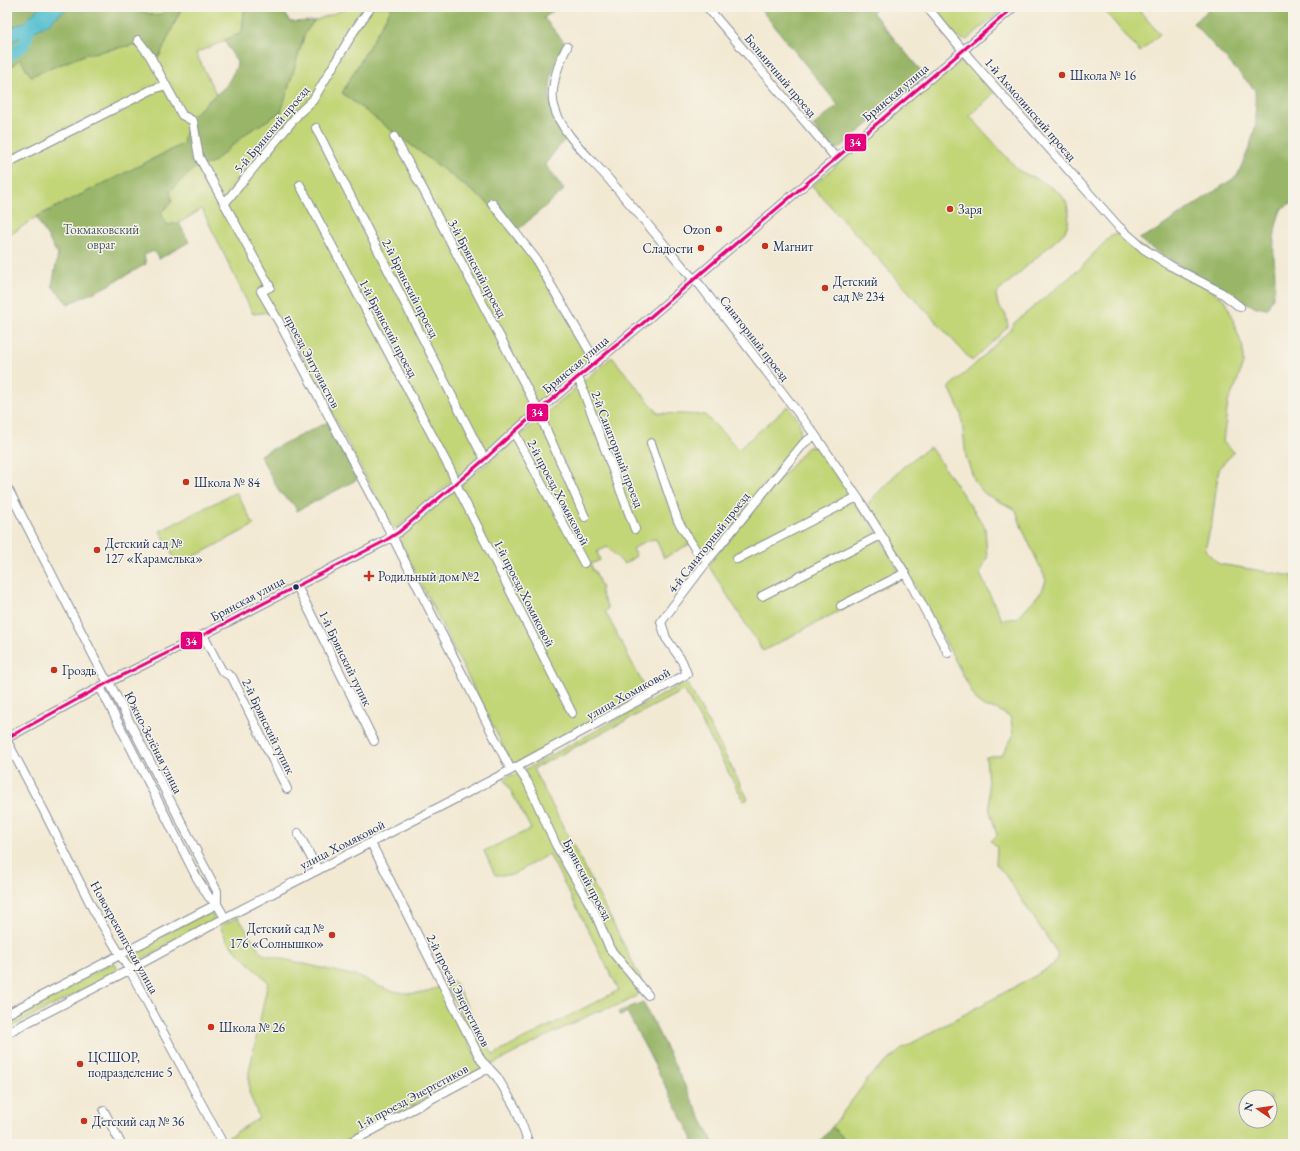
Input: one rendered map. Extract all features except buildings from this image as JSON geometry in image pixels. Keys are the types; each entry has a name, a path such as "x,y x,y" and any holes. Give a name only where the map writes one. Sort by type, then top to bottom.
{"street":[{"name":"5-й Брянский проезд","path":"224,204 299,113 313,100 354,31 371,7"},
{"name":"Больничный проезд","path":"707,7 836,158"},
{"name":"1-й Акмолинский проезд","path":"927,7 963,51 1118,226 1144,249 1171,266 1222,293 1240,307"},
{"name":"Брянская улица","path":"7,738 109,682 203,635 392,536 485,459 537,412 1014,7"},
{"path":"138,40 150,56 182,115 193,121 199,157 224,204"},
{"name":"Санаторный проезд","path":"567,47 563,54 553,92 553,104 558,117 572,138 694,279 815,435 905,573 948,652"},
{"path":"7,164 151,90 165,85"},
{"name":"2-й Брянский проезд","path":"316,128 479,450 485,459"},
{"name":"3-й Брянский проезд","path":"394,137 424,191 534,402 537,412 585,517"},
{"name":"1-й Брянский проезд","path":"300,185 456,483"},
{"path":"492,203 535,258 596,362"},
{"name":"проезд Энтузиастов","path":"224,204 270,286 261,291 279,322 392,536"},
{"name":"2-й Санаторный проезд","path":"578,377 635,529"},
{"name":"2-й проезд Хомяковой","path":"514,432 584,563"},
{"name":"4-й Санаторный проезд","path":"687,674 682,661 666,638 661,622 708,560 804,443 815,435"},
{"path":"652,443 678,521 697,552 708,560"},
{"name":"1-й проезд Хомяковой","path":"456,483 572,713"},
{"name":"Южно-Зелёная улица","path":"7,487 217,891 218,904 223,919"},
{"path":"737,559 856,497"},
{"path":"762,596 881,535"},
{"name":"Брянский проезд","path":"392,536 514,769 528,783 556,845 595,913 610,949 648,995"},
{"path":"841,606 905,573"},
{"name":"1-й Брянский тупик","path":"297,586 374,740"},
{"name":"2-й Брянский тупик","path":"203,635 222,671 232,677 287,789"},
{"name":"улица Хомяковой","path":"7,1033 129,970 223,919 514,769 687,674"},
{"name":"Южно-Зелёная улица","path":"100,687 197,878 209,897 218,904"},
{"name":"Новокрекингская улица","path":"7,741 94,911 129,970 223,1144"},
{"path":"298,833 318,870"},
{"name":"2-й проезд Энергетиков","path":"371,843 481,1060 497,1077 516,1109 530,1144"},
{"path":"7,1014 218,904"},
{"name":"1-й проезд Энергетиков","path":"347,1144 489,1068"},
{"path":"104,1110 121,1144"}],"green space":[{"path":"7,7 134,7 155,16 164,13 166,7 182,7 159,57 133,45 87,54 31,76 20,59 7,71"},
{"path":"134,7 166,7 164,13 155,16"},
{"path":"182,7 247,7 244,12 242,33 196,53 216,94 188,120 183,144 36,217 7,237 7,71 20,58 31,76 87,54 133,45 159,57"},
{"name":"Токмаковский овраг","path":"247,7 282,7 290,22 314,21 305,33 281,112 248,132 211,164 197,166 170,191 172,201 161,213 167,225 179,223 189,242 159,259 154,251 144,255 146,264 105,287 68,304 52,286 58,255 36,217 183,144 188,120 226,86 236,68 237,62 224,40 242,33 244,12"},
{"path":"351,7 392,7 342,93 488,203 534,262 593,361 397,528 391,525 284,322 270,312 253,314 202,209 179,223 167,225 161,213 172,201 170,191 197,165 211,164 248,132 281,112 305,33 314,21"},
{"path":"392,7 558,7 544,18 564,42 553,70 550,99 551,109 555,119 566,138 545,164 564,190 513,234 488,203 342,93"},
{"path":"759,7 878,7 872,12 925,76 840,148 835,149 830,147 813,126 838,105"},
{"path":"932,7 1005,7 967,40 956,36"},
{"path":"1101,7 1136,7 1160,34 1140,52"},
{"path":"1213,7 1264,7 1293,15 1293,202 1282,208 1276,224 1274,237 1275,286 1271,303 1266,309 1251,305 1237,298 1165,257 1139,239 1157,230 1237,176 1250,146 1256,124 1255,90 1193,23"},
{"name":"Заря","path":"965,61 970,64 994,93 970,116 1019,171 1041,181 1061,194 1067,204 1069,214 1065,232 996,295 998,305 1006,315 1008,326 972,361 812,186 960,62"},
{"path":"1118,234 1126,237 1214,292 1226,301 1243,348 1243,363 1236,385 1228,402 1223,442 1234,452 1220,467 1212,521 1205,550 1219,564 1293,576 1293,1144 848,1144 832,1127 871,1075 903,1048 1042,972 1055,963 1058,954 1006,876 996,864 997,847 991,841 997,835 990,811 986,757 1002,755 1013,736 1011,718 997,709 986,708 978,703 909,574 869,509 869,502 904,466 930,447 985,527 987,558 980,574 1002,620 1017,618 1042,591 1046,580 1022,528 1016,510 985,494 975,482 966,457 961,413 949,387 1010,330 1014,323 1081,268 1111,236"},
{"path":"612,357 658,413 705,415 739,449 788,406 800,424 799,438 797,445 703,560 693,542 664,558 656,539 646,541 633,549 636,556 624,564 607,547 597,552 600,560 591,564 602,589 600,590 608,609 605,611 647,692 516,764 510,760 399,538"},
{"path":"328,422 358,479 297,511 294,505 280,493 260,455"},
{"path":"807,447 818,447 877,533 900,573 894,582 763,651 708,565"},
{"path":"236,492 254,525 178,565 160,531"},
{"path":"685,684 689,686 748,799 744,801 684,690 533,769 641,979 637,984 639,993 628,1001 592,1014 493,1064 488,1063 446,985 454,981 493,1055 619,990 549,854 512,875 495,875 484,851 531,829 505,780 506,778 511,775 515,775 680,685"},
{"path":"209,912 212,913 214,918 213,921 133,964 130,964 125,957 127,953"},
{"path":"238,917 262,954 364,978 369,982 383,988 397,992 418,993 440,987 482,1068 479,1071 341,1144 228,1144 225,1139 259,1118 249,1092 249,1072 268,982 227,941 220,926"},
{"path":"112,963 115,963 118,970 117,973 7,1029 7,1017"},
{"path":"643,1002 714,1144 693,1144 692,1137 627,1012 621,1016 618,1012"},
{"path":"832,1127 842,1136 848,1144 818,1144"}],"water":[{"path":"39,7 71,7 62,12 47,25 7,44 7,29 25,22"}],"waterway":[{"path":"7,57 24,45 31,24 53,7"}],"transit line":[{"name":"34","path":"7,738 109,682 383,542 399,532 578,377 1014,7"}],"place":[{"name":"Школа № 16","path":"1062,75"},
{"name":"Заря","path":"950,209"},
{"name":"Ozon","path":"719,229"},
{"name":"Магнит","path":"765,246"},
{"name":"Сладости","path":"701,248"},
{"name":"Детский сад № 234","path":"825,288"},
{"name":"Школа № 84","path":"186,482"},
{"name":"Детский сад № 127 «Карамелька»","path":"97,550"},
{"name":"Родильный дом №2","path":"369,576"},
{"name":"Гроздь","path":"54,670"},
{"name":"Детский сад № 176 «Солнышко»","path":"332,935"},
{"name":"Школа № 26","path":"211,1027"},
{"name":"ЦСШОР, подразделение 5","path":"80,1064"},
{"name":"Детский сад № 36","path":"84,1121"}]}
